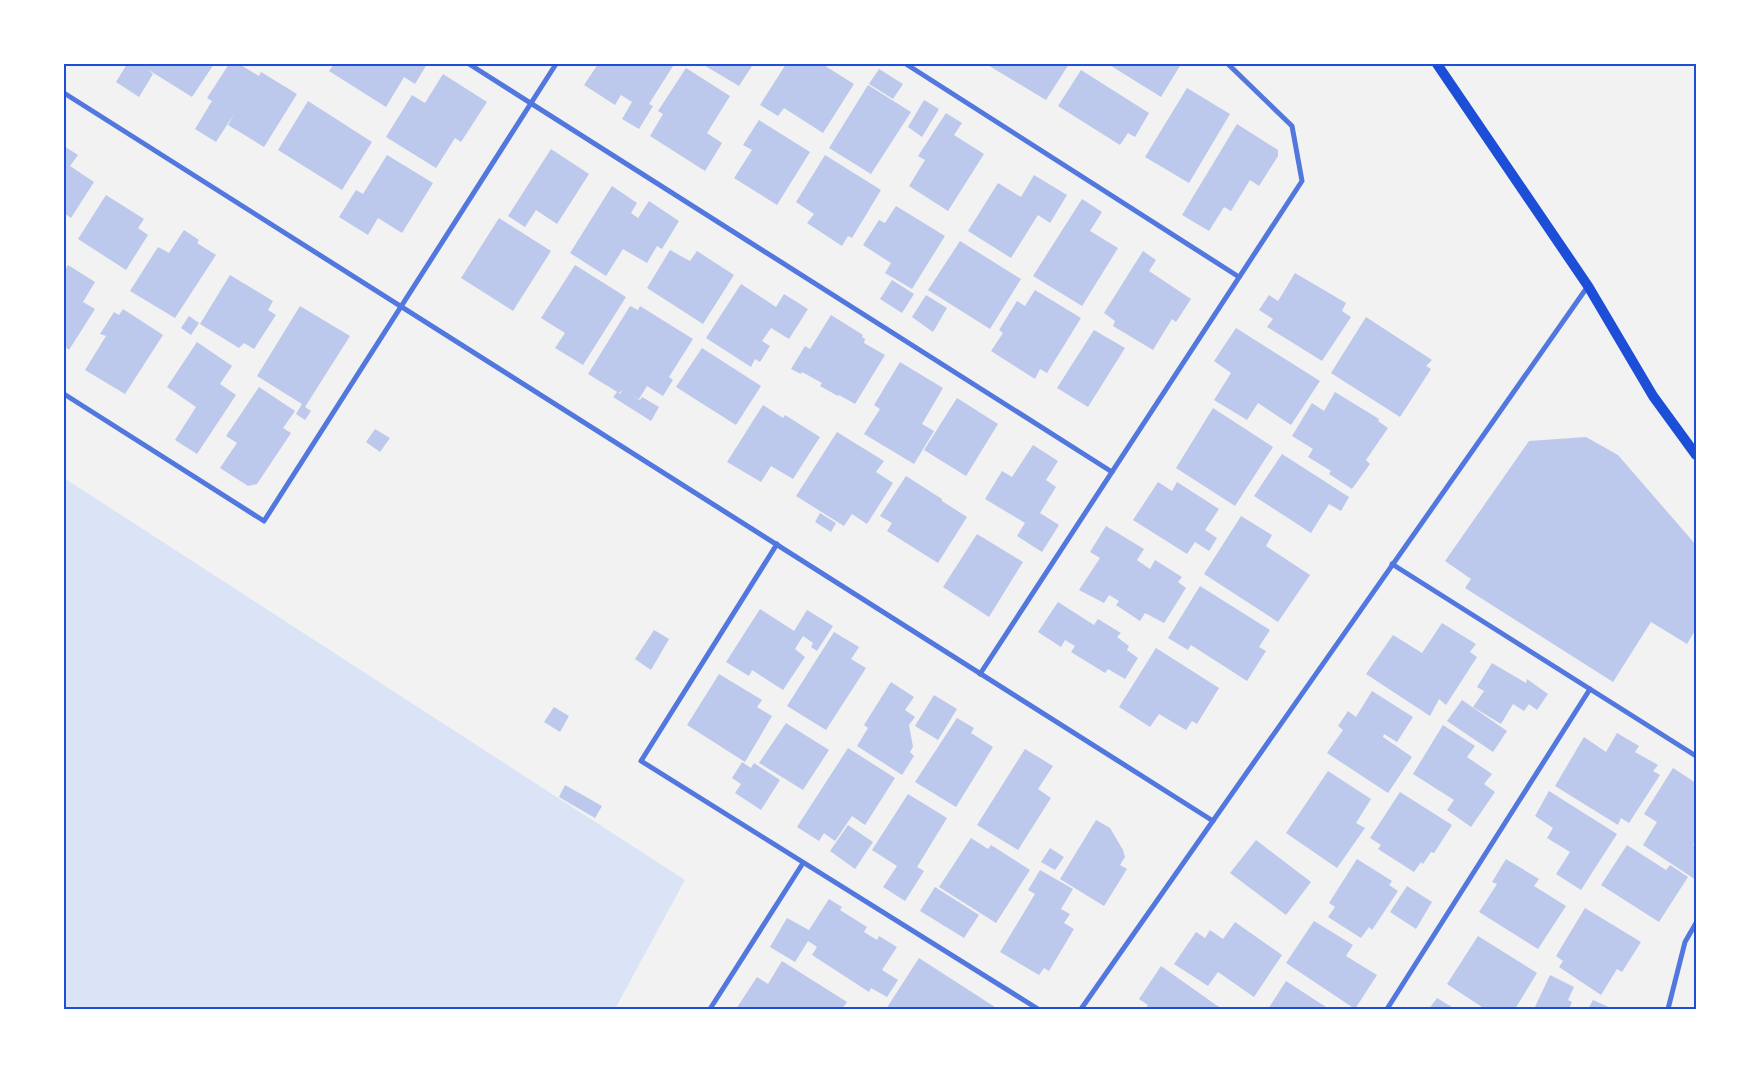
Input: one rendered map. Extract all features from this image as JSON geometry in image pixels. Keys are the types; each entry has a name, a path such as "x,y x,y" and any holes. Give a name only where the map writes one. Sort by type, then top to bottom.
{"main road":[{"path":"1437,64 1588,286 1652,396 1696,454"}],"street":[{"path":"469,64 1112,472"},
{"path":"64,394 264,520 556,64"},
{"path":"906,64 1239,277"},
{"path":"980,674 1302,181 1292,126 1228,64"},
{"path":"64,92 1213,821"},
{"path":"1081,1009 1588,286"},
{"path":"777,544 641,761 1038,1009"},
{"path":"1392,564 1696,756"},
{"path":"1387,1009 1590,689"},
{"path":"710,1009 803,863"},
{"path":"1668,1009 1685,942 1696,923"}],"shaded area":[{"path":"64,478 685,880 615,1009 64,1009"}],"building":[{"path":"127,64 214,64 192,97 147,69 153,74 139,97 116,82"},
{"path":"229,64 239,64 259,76 261,72 297,94 264,147 228,125 234,114 216,142 195,129 212,101 207,98"},
{"path":"334,64 427,64 415,84 404,77 386,107 329,71"},
{"path":"598,64 670,64 673,66 649,104 653,106 639,129 622,119 632,102 621,95 615,105 584,85"},
{"path":"702,64 748,64 752,66 739,86"},
{"path":"786,64 822,64 854,84 823,133 784,108 778,116 760,105"},
{"path":"986,64 1069,64 1046,100"},
{"path":"1108,64 1181,64 1161,97"},
{"path":"686,68 730,96 707,133 722,143 705,171 650,136 663,114 658,111"},
{"path":"879,69 903,84 893,99 869,84"},
{"path":"1081,70 1149,113 1135,137 1128,133 1120,145 1058,106"},
{"path":"443,74 487,102 461,142 455,138 436,168 386,137 412,95 425,103"},
{"path":"868,85 911,112 871,174 829,148"},
{"path":"1187,88 1230,114 1189,183 1145,157"},
{"path":"924,100 939,109 922,137 908,127"},
{"path":"308,101 372,142 342,190 278,150"},
{"path":"946,113 962,123 954,135 984,154 948,211 909,186 925,160 918,156"},
{"path":"759,120 810,152 777,205 734,178 752,150 743,145"},
{"path":"1237,124 1278,150 1278,156 1259,186 1250,180 1231,211 1224,207 1209,231 1182,215"},
{"path":"64,146 78,155 70,166 94,182 71,218 64,213"},
{"path":"551,149 589,174 557,224 536,210 525,227 508,216"},
{"path":"387,155 433,183 402,233 378,218 368,235 339,217 356,190 363,194"},
{"path":"825,155 881,190 852,238 848,236 842,246 807,223 814,214 796,202"},
{"path":"1034,175 1067,195 1050,223 1038,215 1011,258 968,231 998,183 1021,197"},
{"path":"612,186 637,203 631,213 638,218 649,201 679,221 662,249 657,246 647,263 623,249 606,276 570,253"},
{"path":"106,195 144,219 138,228 148,235 126,270 78,239"},
{"path":"1082,199 1102,212 1090,231 1118,248 1082,306 1033,276"},
{"path":"896,206 945,236 912,289 885,273 891,263 863,245 879,220 885,223"},
{"path":"499,218 551,251 513,311 461,278"},
{"path":"184,230 199,240 197,243 216,255 175,318 130,291 158,247 169,253"},
{"path":"960,241 1021,279 990,329 928,290"},
{"path":"670,250 690,261 697,251 734,275 703,324 647,288"},
{"path":"1143,251 1156,260 1149,271 1191,299 1176,322 1172,319 1153,350 1113,326 1115,321 1104,313"},
{"path":"68,265 95,282 83,302 95,309 69,350 64,346 64,272"},
{"path":"575,265 626,297 583,365 555,348 565,333 541,318"},
{"path":"1295,273 1346,303 1342,311 1351,317 1322,361 1267,327 1273,319 1259,310 1269,295 1278,301"},
{"path":"230,275 273,301 268,310 276,315 254,349 244,343 239,348 200,324"},
{"path":"892,280 914,294 902,313 880,299"},
{"path":"741,284 776,307 784,294 808,309 789,339 771,328 762,341 770,346 760,362 755,359 751,367 706,338"},
{"path":"1035,290 1081,318 1047,373 1040,369 1035,379 991,351 1003,333 999,330 1017,301 1025,306"},
{"path":"926,295 947,308 933,332 912,317"},
{"path":"300,306 350,336 305,407 311,411 305,420 296,414 302,404 257,376"},
{"path":"630,306 638,310 640,306 693,339 669,377 673,380 663,396 647,386 639,399 631,395 640,400 642,397 659,407 651,421 613,397 617,392 620,394 623,389 619,393 588,374"},
{"path":"123,309 163,335 125,394 85,370 106,336 100,334 114,312 119,315"},
{"path":"831,315 863,335 864,343 885,355 855,404 820,386 822,383 802,372 801,374 791,369 805,346 810,349"},
{"path":"189,316 199,323 191,335 181,328"},
{"path":"1366,317 1432,360 1426,366 1431,369 1400,417 1331,373"},
{"path":"1236,328 1320,381 1291,425 1258,403 1247,420 1214,400 1231,373 1214,361"},
{"path":"1094,330 1125,348 1088,407 1057,388"},
{"path":"197,342 232,366 220,384 236,395 197,454 175,440 196,407 167,387"},
{"path":"702,348 761,386 736,425 676,387"},
{"path":"900,362 943,388 922,424 934,431 914,464 864,434 880,409 874,405"},
{"path":"259,387 295,411 283,428 291,433 257,484 248,486 220,468 237,443 226,436"},
{"path":"1335,392 1379,419 1378,421 1388,428 1366,460 1370,464 1352,489 1329,474 1331,471 1308,457 1313,449 1292,436 1312,403 1324,411"},
{"path":"957,398 998,424 966,476 924,450"},
{"path":"763,405 783,418 785,415 820,437 793,479 771,466 761,482 727,462"},
{"path":"1213,408 1273,447 1235,506 1176,468"},
{"path":"375,429 390,438 380,452 366,442"},
{"path":"837,432 884,461 876,472 893,483 867,524 852,514 844,526 796,496"},
{"path":"1586,437 1618,455 1696,545 1696,629 1687,644 1651,622 1613,682 1465,588 1471,579 1445,561 1529,441"},
{"path":"1033,445 1058,461 1046,480 1056,487 1040,513 1059,525 1042,552 1017,536 1025,523 985,499 1002,471 1012,477"},
{"path":"1282,454 1349,497 1341,511 1329,504 1311,533 1254,496"},
{"path":"906,476 967,517 938,563 887,531 892,523 880,516"},
{"path":"1158,482 1172,491 1177,482 1219,509 1205,530 1217,538 1209,551 1195,542 1187,554 1133,520"},
{"path":"820,513 836,523 831,532 815,522"},
{"path":"1241,516 1272,535 1266,546 1310,575 1278,622 1204,574"},
{"path":"1106,526 1144,549 1137,560 1150,569 1155,560 1182,577 1178,582 1186,588 1164,623 1145,613 1140,621 1116,605 1119,601 1109,595 1104,603 1079,590 1100,558 1090,552"},
{"path":"977,534 1023,562 989,617 943,587"},
{"path":"1200,586 1270,630 1259,647 1266,651 1247,681 1191,645 1188,650 1168,638"},
{"path":"1058,602 1094,625 1098,619 1121,633 1117,637 1129,646 1127,650 1138,658 1125,679 1108,669 1105,673 1071,652 1075,646 1065,640 1061,647 1038,632"},
{"path":"760,609 794,631 807,610 833,626 817,651 811,647 813,643 803,636 795,649 805,657 783,690 752,670 749,676 726,662"},
{"path":"1442,623 1476,644 1470,652 1477,657 1446,705 1439,699 1430,716 1366,674 1393,635 1422,653"},
{"path":"654,630 669,639 651,670 635,659"},
{"path":"834,632 859,647 851,659 866,668 826,730 787,706"},
{"path":"1156,648 1219,688 1197,724 1192,721 1186,730 1159,714 1150,727 1119,707"},
{"path":"1492,663 1526,683 1527,679 1548,694 1537,710 1529,704 1524,711 1513,704 1501,724 1473,707 1484,691 1477,687"},
{"path":"719,674 762,700 757,707 772,716 745,762 687,725"},
{"path":"891,682 914,697 905,710 915,717 909,725 913,747 910,752 914,756 902,775 857,746 868,728 864,725"},
{"path":"1372,691 1413,717 1397,742 1384,734 1383,737 1412,757 1388,793 1327,753 1343,730 1338,726 1348,711 1356,717"},
{"path":"934,695 957,709 938,740 915,726"},
{"path":"1462,700 1507,731 1493,752 1447,721"},
{"path":"554,707 569,716 560,732 544,722"},
{"path":"957,718 974,728 971,733 993,747 956,807 915,782"},
{"path":"786,723 829,750 803,790 759,763"},
{"path":"1443,725 1475,746 1467,757 1492,774 1484,784 1495,792 1471,827 1447,810 1454,800 1413,774"},
{"path":"1617,733 1639,746 1635,752 1658,765 1653,771 1660,775 1629,823 1621,818 1618,825 1555,786 1584,737 1606,752"},
{"path":"848,748 895,778 865,825 852,816 835,841 824,833 819,841 797,827"},
{"path":"1025,749 1053,766 1038,789 1051,798 1018,850 977,825"},
{"path":"742,762 751,768 754,763 780,780 761,810 735,793 741,784 732,778"},
{"path":"1673,768 1696,783 1696,841 1693,845 1696,847 1696,880 1643,845 1657,822 1644,814"},
{"path":"1328,771 1371,799 1356,823 1365,828 1337,868 1286,833"},
{"path":"565,785 602,806 595,818 559,797"},
{"path":"1549,791 1617,834 1581,890 1556,874 1570,852 1547,838 1553,828 1535,816"},
{"path":"1400,792 1452,825 1434,853 1431,852 1423,864 1421,862 1414,872 1378,849 1381,845 1370,838"},
{"path":"908,794 947,818 917,867 924,871 905,901 883,887 897,866 872,850"},
{"path":"1096,820 1110,828 1125,857 1120,865 1127,869 1104,906 1060,879"},
{"path":"848,825 873,842 855,869 830,851"},
{"path":"971,838 988,849 991,845 1030,870 996,923 939,887"},
{"path":"1256,840 1311,882 1286,915 1230,873"},
{"path":"1627,845 1666,870 1670,865 1688,877 1659,922 1601,885"},
{"path":"1050,848 1064,857 1055,870 1041,862"},
{"path":"1357,859 1392,881 1389,885 1398,891 1372,930 1369,927 1361,938 1328,917 1335,907 1329,903"},
{"path":"1506,859 1539,879 1534,886 1566,906 1538,949 1479,912 1497,884 1492,882"},
{"path":"1040,870 1073,889 1061,909 1070,914 1064,923 1074,929 1049,971 1044,968 1039,975 1000,952 1035,894 1028,890"},
{"path":"1407,886 1432,902 1416,929 1390,912"},
{"path":"935,887 979,915 964,938 920,911"},
{"path":"829,899 842,907 840,910 867,927 864,932 877,940 879,936 897,947 882,970 898,980 887,997 871,988 869,992 812,955 817,947 808,941 795,962 770,947 787,918 809,930"},
{"path":"1585,908 1641,942 1622,972 1617,969 1601,995 1559,967 1563,961 1556,956"},
{"path":"1314,921 1353,945 1346,956 1377,975 1355,1009 1286,963"},
{"path":"1235,922 1282,955 1254,997 1218,972 1208,986 1174,964 1196,932 1205,938 1210,930 1223,939"},
{"path":"1478,936 1537,973 1515,1009 1485,1009 1447,984"},
{"path":"919,958 998,1009 926,1009 923,1007 921,1009 886,1009"},
{"path":"782,961 847,1002 842,1009 736,1009 757,977 768,984"},
{"path":"1161,966 1223,1009 1145,1009 1148,1005 1139,999"},
{"path":"1550,975 1574,987 1568,1000 1572,1002 1569,1009 1534,1009"},
{"path":"1286,981 1329,1009 1268,1009"},
{"path":"1437,998 1455,1009 1429,1009"},
{"path":"1593,1000 1613,1009 1588,1009"}]}
